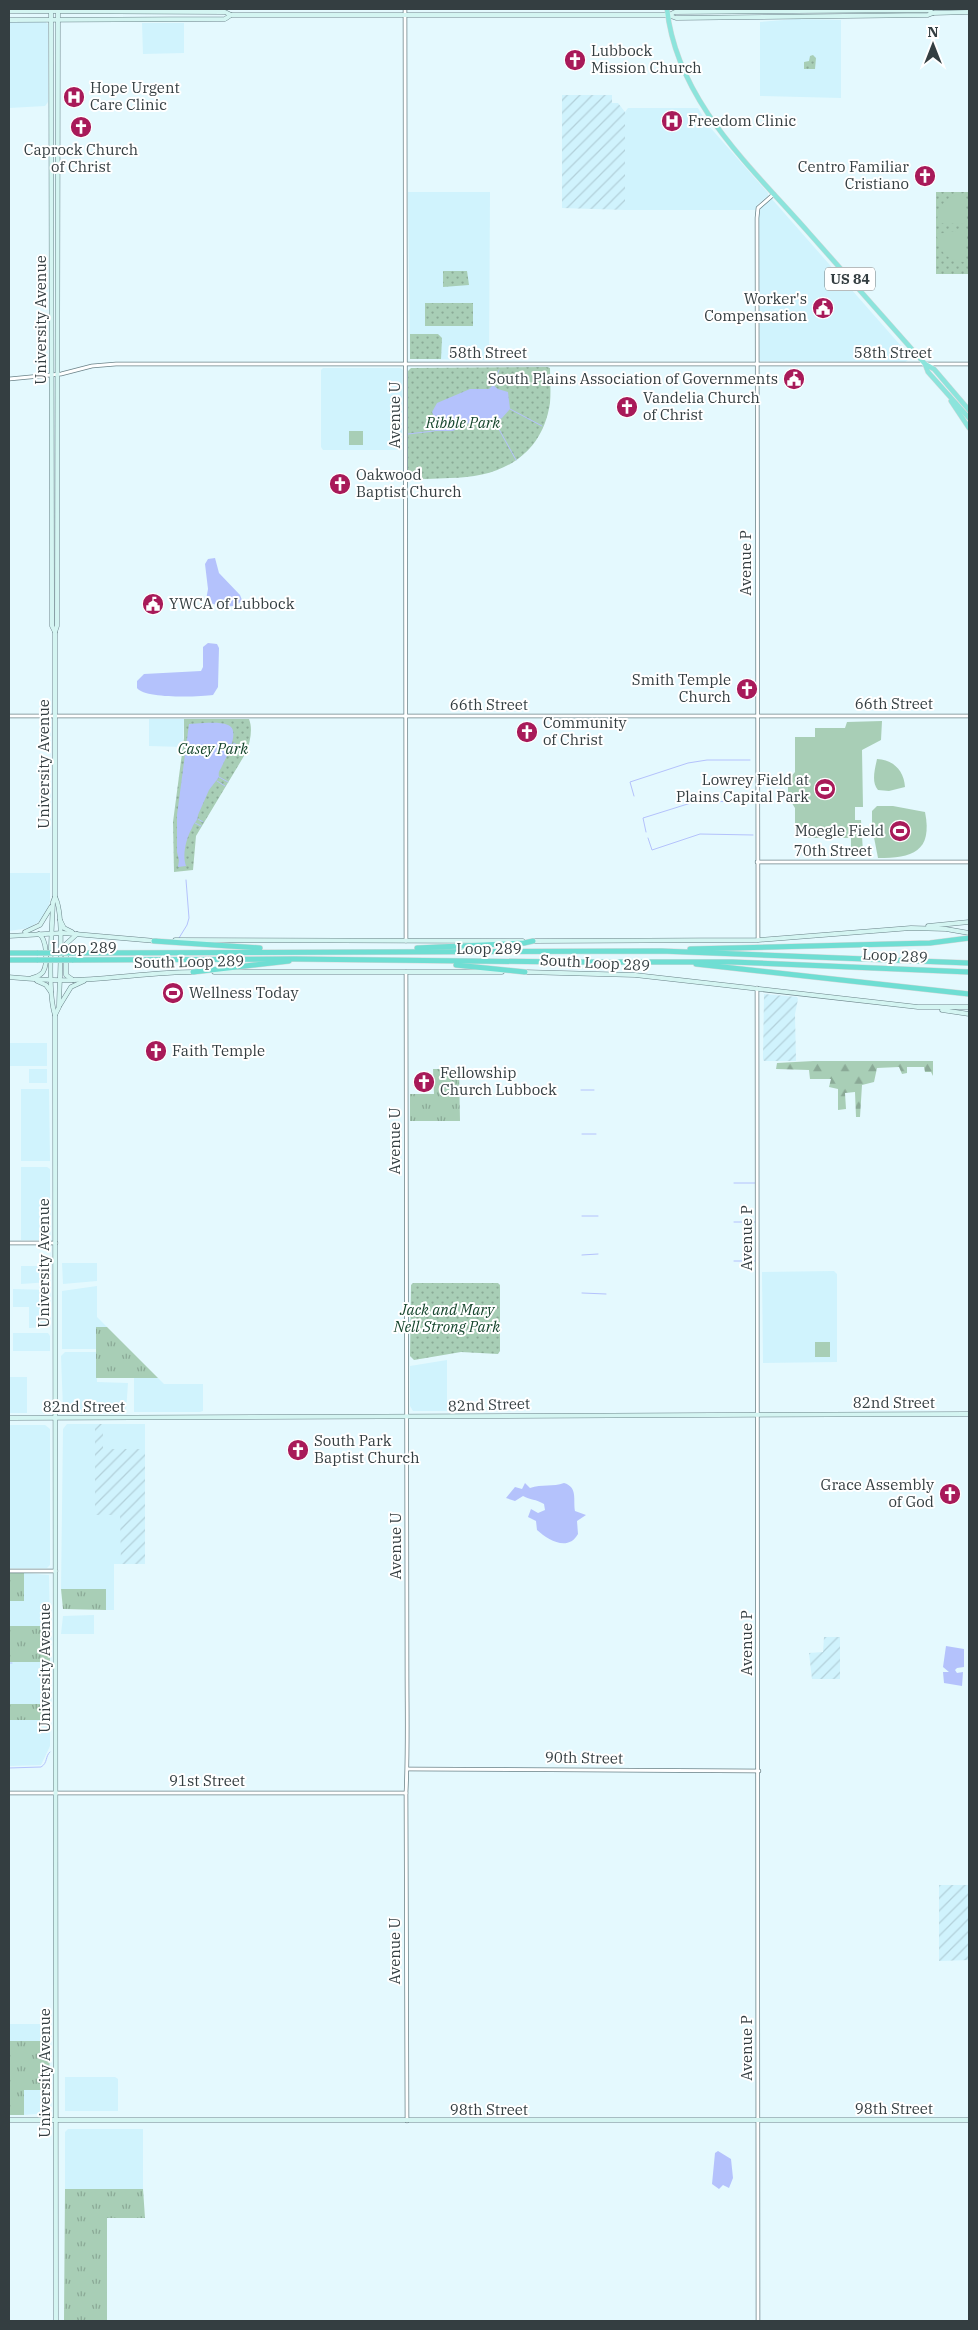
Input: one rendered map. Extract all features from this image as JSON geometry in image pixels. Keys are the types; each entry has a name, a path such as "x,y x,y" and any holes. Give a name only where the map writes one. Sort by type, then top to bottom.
{"highway":[{"name":"US 84","path":"667,9 681,64 700,101 727,140 925,364 934,369 969,410"},
{"name":"US 84","path":"925,364 928,372 969,418"},
{"path":"941,377 969,405"},
{"path":"943,390 969,428"},
{"path":"661,951 671,949 950,942 969,938"},
{"path":"154,941 285,951"},
{"path":"362,951 533,941"},
{"name":"Loop 289","path":"9,953 661,951 969,963"},
{"path":"193,972 286,962 294,959"},
{"name":"Loop 289","path":"9,960 294,959 431,962 741,962 969,972"},
{"path":"431,962 525,972"},
{"path":"658,962 713,966 969,994"}],"main road":[{"path":"9,12 51,10 225,12 231,15 668,15 675,12 800,10 928,10 969,12"},
{"name":"University Avenue","path":"51,10 52,626 55,632"},
{"name":"University Avenue","path":"56,2321 56,1243 55,1015 52,997 52,933 53,902 55,896 55,632 57,626 58,524 58,10"},
{"path":"9,20 225,19 231,15"},
{"name":"University Avenue","path":"55,896 59,902 59,1007 55,1015"},
{"path":"18,935 40,925 48,915 53,902"},
{"path":"59,917 64,928 77,934 66,944 66,975 77,980"},
{"path":"911,928 969,922"},
{"name":"South Loop 289","path":"9,936 59,933 154,941 533,941 758,940 911,928 946,929 969,933"},
{"path":"30,979 43,972 45,965 44,940 42,935 37,933"},
{"name":"South Loop 289","path":"9,977 52,981 148,973 193,972 525,972 635,975 918,1007 969,1006"},
{"path":"59,1007 71,987 91,978"},
{"path":"30,979 46,985 52,997"},
{"path":"918,1007 969,1014"},
{"name":"82nd Street","path":"9,1418 407,1418 534,1414 969,1414"},
{"name":"98th Street","path":"9,2120 969,2120"}],"street":[{"name":"Avenue U","path":"406,9 406,940"},
{"name":"Avenue P","path":"758,940 757,210 775,193"},
{"name":"58th Street","path":"9,379 58,375 104,364 969,364"},
{"name":"66th Street","path":"9,716 969,716"},
{"name":"70th Street","path":"757,862 969,862"},
{"name":"Avenue U","path":"406,972 407,2121"},
{"name":"Avenue P","path":"758,988 758,2321"},
{"path":"9,1243 56,1243"},
{"path":"9,1571 56,1571"},
{"name":"90th Street","path":"408,1769 759,1771"},
{"name":"91st Street","path":"9,1793 406,1793"}],"shaded area":[{"path":"796,19 841,20 841,98 760,96 760,22"},
{"path":"9,22 45,22 48,24 48,102 45,106 9,108"},
{"path":"142,23 184,23 184,53 143,54"},
{"path":"562,95 612,95 612,103 618,103 625,112 625,210 562,208"},
{"path":"628,108 698,108 708,125 768,193 768,196 758,204 755,210 625,210 625,112"},
{"path":"408,192 490,192 489,360 410,359"},
{"path":"771,198 909,355 908,360 905,362 760,361 759,214 761,208"},
{"path":"323,368 400,368 403,370 402,447 400,450 323,450 321,447 321,370"},
{"path":"149,719 184,719 183,747 149,746"},
{"path":"9,873 50,873 50,901 47,911 40,921 29,928 9,931"},
{"path":"764,994 797,997 798,999 795,1014 796,1061 764,1061 763,1059"},
{"path":"9,1043 47,1043 47,1066 9,1066"},
{"path":"29,1069 47,1069 47,1083 29,1083"},
{"path":"21,1089 49,1089 50,1161 21,1161"},
{"path":"21,1167 47,1167 50,1169 50,1237 48,1240 21,1240"},
{"path":"62,1263 97,1263 97,1281 63,1284"},
{"path":"21,1266 50,1266 50,1282 21,1284"},
{"path":"834,1271 837,1274 837,1362 763,1363 762,1272"},
{"path":"97,1286 97,1317 107,1327 96,1327 96,1349 62,1349 62,1291"},
{"path":"13,1289 49,1290 49,1327 29,1328 29,1307 13,1307"},
{"path":"13,1333 48,1333 50,1336 50,1351 13,1351"},
{"path":"65,1352 96,1352 97,1382 128,1383 126,1412 63,1409 61,1356"},
{"path":"447,1360 447,1411 413,1411 410,1406 410,1366"},
{"path":"9,1377 27,1377 27,1413 9,1413"},
{"path":"134,1378 158,1378 164,1384 203,1384 203,1411 134,1412"},
{"path":"67,1424 95,1424 95,1515 121,1515 121,1564 114,1564 114,1610 106,1610 105,1589 61,1589 63,1429"},
{"path":"95,1424 103,1424 103,1449 145,1449 145,1564 121,1564 120,1515 95,1515"},
{"path":"103,1424 145,1424 145,1449 103,1449"},
{"path":"9,1425 45,1425 50,1429 50,1565 47,1568 9,1568"},
{"path":"24,1573 49,1575 50,1626 9,1626 9,1601 24,1600"},
{"path":"94,1615 94,1634 61,1634 63,1616"},
{"path":"824,1637 840,1637 840,1679 812,1679 809,1653 823,1652"},
{"path":"9,1662 50,1662 50,1704 9,1704"},
{"path":"9,1720 50,1720 50,1746 41,1765 9,1766"},
{"path":"939,1885 969,1885 969,1960 939,1961"},
{"path":"9,2024 50,2024 50,2041 9,2041"},
{"path":"65,2077 115,2077 118,2079 118,2111 65,2111"},
{"path":"24,2090 49,2090 47,2113 24,2115"},
{"path":"68,2129 143,2129 143,2189 65,2189 65,2132"}],"green space":[{"path":"813,55 816,58 815,69 804,69 804,62 809,61 810,56"},
{"path":"936,192 969,192 969,274 936,274"},
{"path":"964,193 967,220 964,224 937,223 939,211 944,202 953,196"},
{"path":"964,231 967,235 965,262 953,260 941,250 939,245 937,234"},
{"path":"443,271 467,271 469,285 443,287"},
{"path":"425,303 473,303 473,326 425,326"},
{"path":"410,334 438,334 442,338 441,359 410,359"},
{"name":"Ribble Park","path":"411,368 550,368 550,403 545,422 538,438 515,461 501,469 468,477 423,479 408,476 408,371"},
{"path":"349,431 363,431 363,445 349,445"},
{"name":"Casey Park","path":"184,719 249,719 251,731 247,751 196,836 193,870 174,872 173,822 184,738"},
{"name":"Lowrey Field at Plains Capital Park","path":"882,721 881,740 862,750 863,807 855,807 855,820 861,820 863,852 854,852 854,857 851,857 851,838 803,838 804,829 795,829 795,808 788,797 788,780 795,772 795,737 815,737 815,728 845,728 847,722"},
{"path":"877,759 897,767 903,776 905,787 889,791 878,790 874,779"},
{"name":"Moegle Field","path":"877,806 893,806 925,812 927,825 923,844 910,854 878,858 872,827 872,811"},
{"path":"813,1061 933,1061 933,1076 931,1072 925,1072 924,1067 907,1067 907,1073 902,1074 899,1067 877,1068 874,1082 862,1085 860,1117 856,1117 855,1092 845,1093 846,1109 838,1110 838,1089 829,1087 831,1079 810,1079 809,1070 776,1069 777,1063"},
{"path":"433,1069 459,1069 460,1121 410,1121 410,1094 434,1094"},
{"name":"Jack and Mary Nell Strong Park","path":"413,1283 498,1283 500,1285 500,1351 498,1354 461,1352 414,1360 410,1356 411,1285"},
{"path":"96,1327 107,1327 158,1378 96,1378"},
{"path":"815,1342 830,1342 830,1357 815,1357"},
{"path":"9,1573 24,1573 24,1601 9,1601"},
{"path":"61,1589 106,1589 106,1610 63,1609"},
{"path":"9,1626 50,1626 50,1662 9,1662"},
{"path":"9,1704 50,1704 50,1720 9,1720"},
{"path":"9,2041 50,2041 49,2090 24,2090 24,2115 9,2115"},
{"path":"65,2189 143,2189 145,2218 107,2218 107,2321 64,2321"}],"water":[{"path":"493,385 498,389 508,392 510,409 502,418 494,422 469,423 453,431 434,431 438,426 432,412 437,403 470,389 489,389"},
{"path":"215,558 219,573 240,595 242,600 235,605 222,606 208,603 206,600 208,589 205,564 208,559"},
{"path":"208,643 217,644 219,648 218,687 213,695 161,696 142,692 137,688 137,681 144,674 201,671 203,667 203,647"},
{"path":"189,724 228,725 232,728 233,738 230,750 219,772 219,777 209,790 188,837 185,847 186,866 178,867 177,815"},
{"path":"525,1483 530,1488 564,1483 571,1488 574,1494 575,1511 586,1515 577,1521 578,1534 574,1539 564,1543 558,1542 537,1530 536,1521 528,1517 531,1509 538,1513 545,1510 544,1504 523,1496 515,1501 506,1498 515,1487 522,1489"},
{"path":"946,1646 964,1649 964,1667 955,1670 957,1673 963,1672 962,1686 944,1683 943,1672 949,1672 943,1667"},
{"path":"718,2151 731,2159 733,2178 729,2188 723,2185 719,2189 712,2184 715,2153"}],"waterway":[{"path":"493,385 499,370"},
{"path":"510,409 542,426"},
{"path":"495,422 516,460"},
{"path":"408,434 434,431"},
{"path":"233,743 247,749"},
{"path":"634,796 630,782 688,763 707,760 750,760"},
{"path":"219,777 228,782"},
{"path":"217,781 225,786"},
{"path":"646,832 643,818 694,802 751,801"},
{"path":"198,819 203,822"},
{"path":"195,823 201,826"},
{"path":"648,838 652,850 700,834 753,835"},
{"path":"179,938 189,918 186,880"},
{"path":"581,1090 594,1090"},
{"path":"582,1134 596,1134"},
{"path":"734,1183 757,1183"},
{"path":"582,1216 598,1216"},
{"path":"734,1222 757,1222"},
{"path":"582,1255 598,1254"},
{"path":"734,1261 757,1261"},
{"path":"582,1293 606,1294"},
{"path":"9,1768 41,1767 45,1764 47,1755 50,1752"}],"place":[{"name":"Lubbock Mission Church","path":"575,60"},
{"name":"Hope Urgent Care Clinic","path":"74,97"},
{"name":"Freedom Clinic","path":"672,121"},
{"name":"Caprock Church of Christ","path":"81,127"},
{"name":"Centro Familiar Cristiano","path":"925,176"},
{"name":"Worker's Compensation","path":"823,308"},
{"name":"South Plains Association of Governments","path":"794,379"},
{"name":"Vandelia Church of Christ","path":"627,407"},
{"name":"Oakwood Baptist Church","path":"340,484"},
{"name":"YWCA of Lubbock","path":"153,604"},
{"name":"Smith Temple Church","path":"747,689"},
{"name":"Community of Christ","path":"527,732"},
{"name":"Lowrey Field at Plains Capital Park","path":"825,789"},
{"name":"Moegle Field","path":"900,831"},
{"name":"Wellness Today","path":"173,993"},
{"name":"Faith Temple","path":"156,1051"},
{"name":"Fellowship Church Lubbock","path":"424,1082"},
{"name":"South Park Baptist Church","path":"298,1450"},
{"name":"Grace Assembly of God","path":"950,1494"}]}
